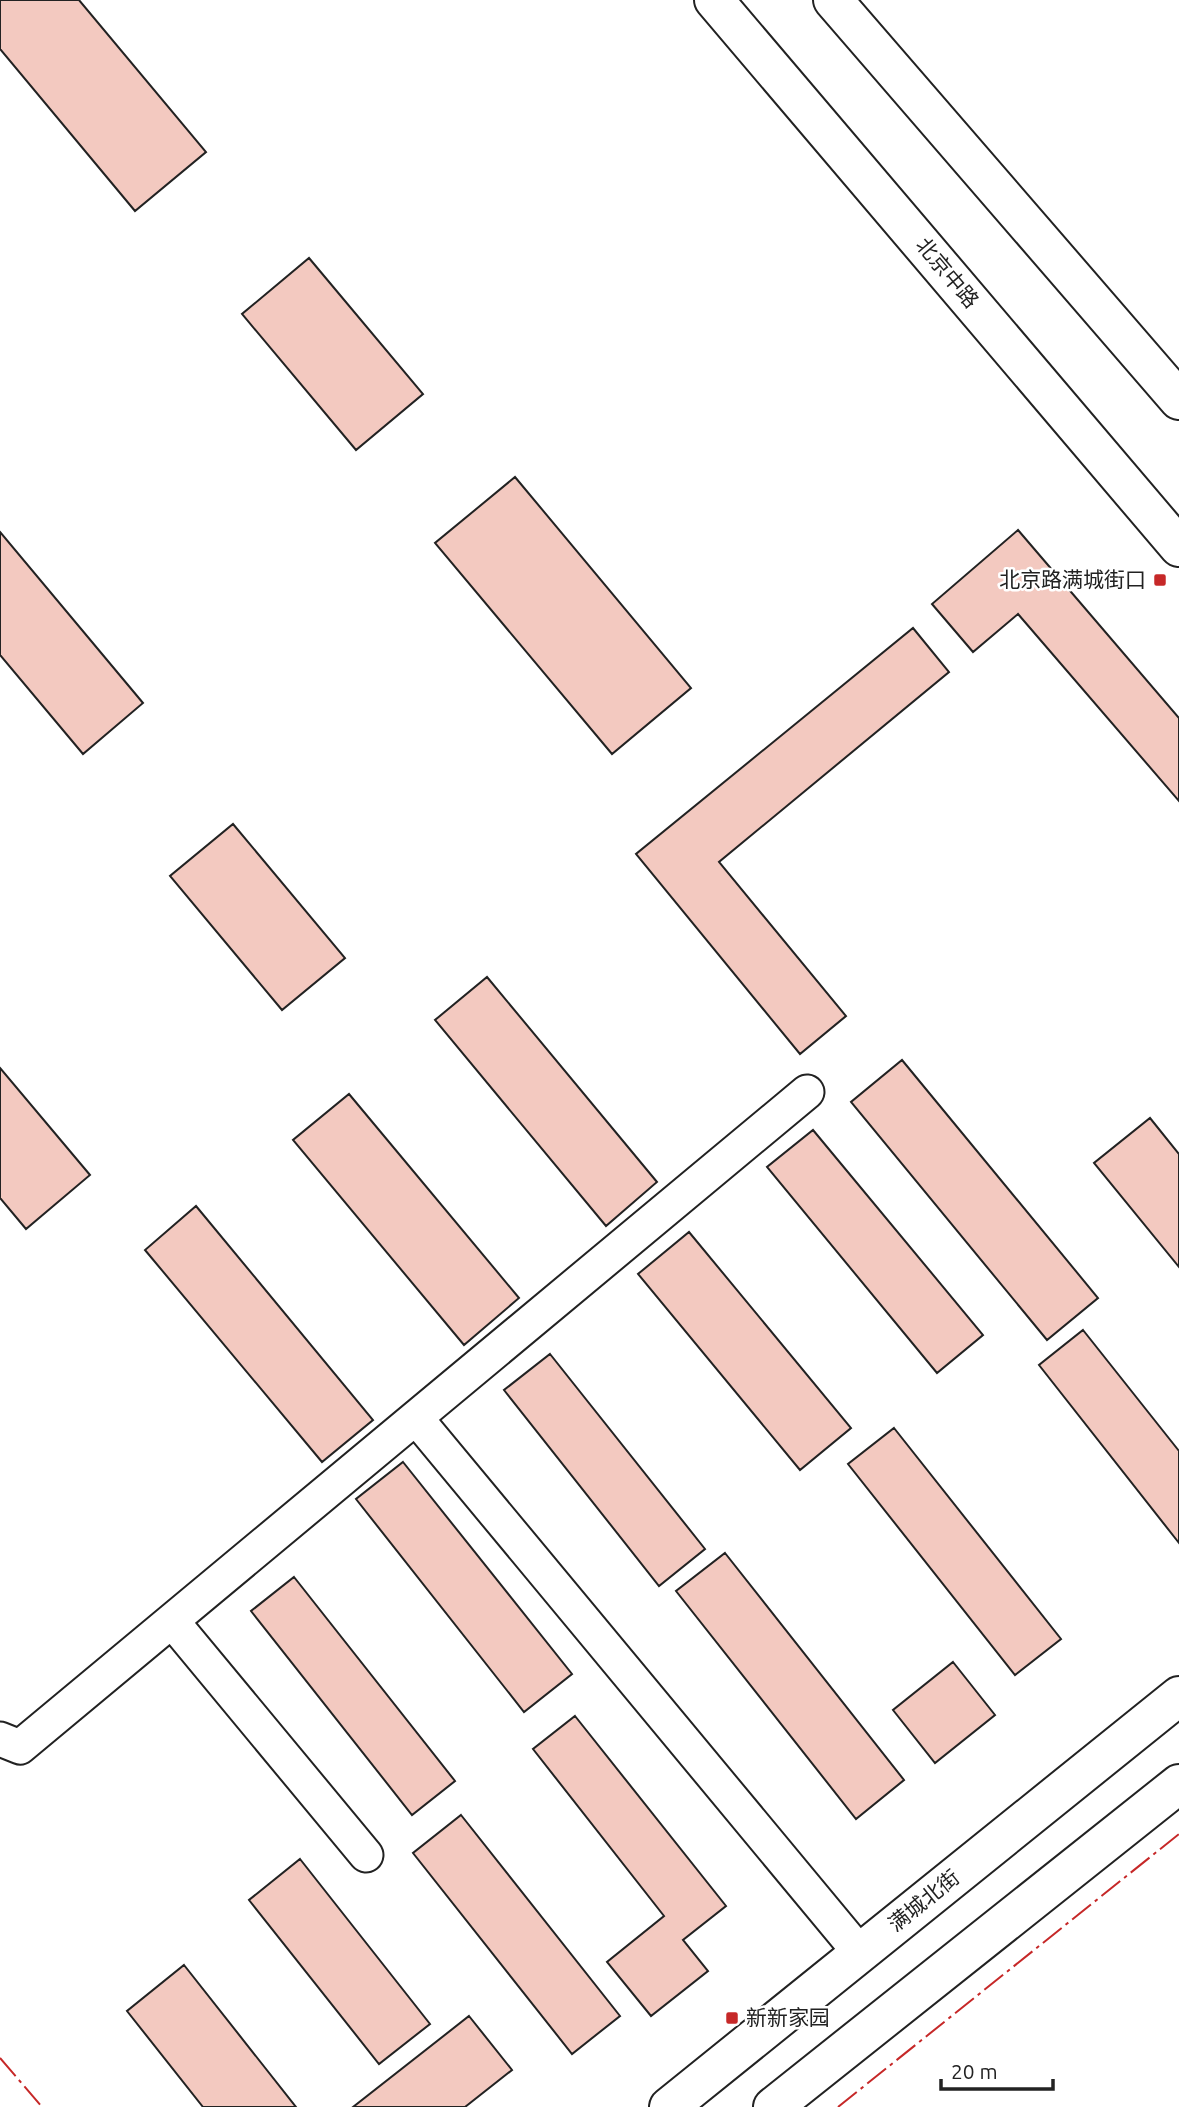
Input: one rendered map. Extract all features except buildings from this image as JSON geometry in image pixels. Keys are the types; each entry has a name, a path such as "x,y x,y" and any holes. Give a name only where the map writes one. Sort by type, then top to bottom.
{"main road":[{"name":"北京中路","path":"714,0 1179,547"},
{"path":"833,0 1179,400"},
{"name":"满城北街","path":"669,2107 1179,1696"},
{"path":"773,2107 1179,1784"}],"street":[{"path":"0,1739 20,1748 807,1092"},
{"path":"416,1418 860,1953"},
{"path":"172,1621 366,1855"}],"power":[{"path":"838,2107 1179,1834"},
{"path":"0,2058 42,2107"}],"place":[{"name":"北京路满城街口","path":"1160,580"},
{"name":"新新家园","path":"732,2018"}]}
